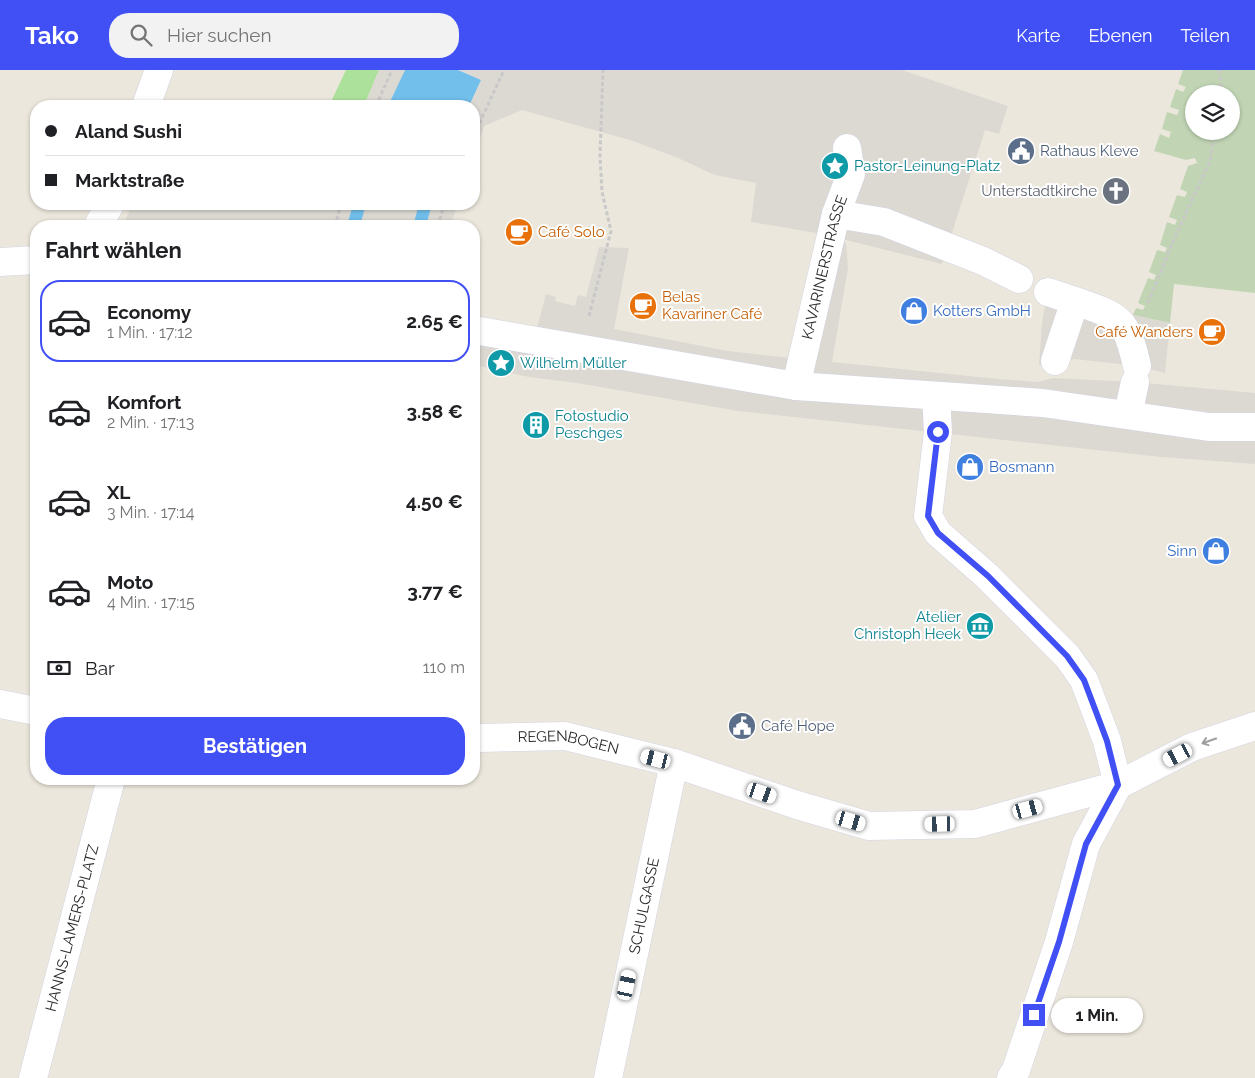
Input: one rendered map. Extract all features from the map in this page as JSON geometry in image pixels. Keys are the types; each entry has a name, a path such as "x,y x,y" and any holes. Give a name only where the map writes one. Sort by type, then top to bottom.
{"street":[{"path":"148,100 159,70"},
{"name":"KAVARINERSTRASSE","path":"796,386 836,214 851,174 848,148"},
{"path":"836,214 884,222 983,261 1019,279"},
{"path":"0,262 30,260"},
{"path":"1048,292 1110,313 1136,325 1136,374 1128,415"},
{"path":"1042,403 1075,301"},
{"path":"480,331 579,350 796,386 1042,403 1209,427 1255,426"},
{"path":"936,396 938,432 928,516 938,533 988,576 1067,656 1084,680 1107,741 1118,785 1086,844 1059,942 1016,1070 1011,1078"},
{"path":"0,704 30,710"},
{"name":"REGENBOGEN","path":"480,738 565,736 674,763 797,806 869,826 975,824 1118,785 1192,747 1255,726"},
{"name":"SCHULGASSE","path":"608,1078 674,763"},
{"name":"HANNS-LAMERS-PLATZ","path":"33,1078 109,785"}],"path":[{"path":"379,100 392,70"},
{"path":"480,122 504,70"},
{"path":"579,350 610,231 602,192 600,156 603,70"},
{"path":"1219,70 1221,85"},
{"path":"1136,325 1210,161 1214,140"}],"green space":[{"path":"346,70 379,70 366,100 332,100"},
{"path":"1183,70 1255,70 1255,293 1174,284 1170,323 1133,315 1136,308 1143,310 1145,306 1138,303 1148,278 1154,280 1156,275 1149,272 1157,250 1165,252 1167,248 1160,245 1167,222 1175,225 1177,220 1169,217 1177,195 1185,197 1187,192 1180,189 1188,166 1197,163 1195,158 1186,160 1154,151 1160,134 1169,138 1171,132 1162,129 1167,112 1177,115 1179,110 1170,107 1176,89 1183,92 1185,89 1185,140 1240,140 1240,85 1185,85 1185,87 1178,84"}],"shaded area":[{"path":"379,70 405,70 391,100 366,100"},
{"name":"Pastor-Leinung-Platz","path":"458,70 902,70 1008,106 999,134 985,130 942,264 822,234 751,222 756,183 715,175 678,158 630,140 522,110 484,126 480,138 480,100 472,100 481,80"},
{"path":"130,210 351,210 349,220 125,220"},
{"path":"364,210 417,210 415,220 362,220"},
{"path":"430,210 456,210 452,220 428,220"},
{"path":"825,237 846,243 848,268 832,362 1038,382 1053,378 1135,382 1255,393 1255,464 1161,457 738,411 577,383 529,377 480,366 480,318 536,332 546,294 556,297 555,301 575,306 578,295 586,297 599,247 629,248 614,329 728,351 799,359"},
{"path":"1049,284 1133,315 1170,323 1165,373 1137,366 1074,359 1039,365 1042,323"}],"water":[{"path":"405,70 458,70 481,80 472,100 391,100"},
{"path":"351,210 364,210 362,220 349,220"},
{"path":"417,210 430,210 428,220 415,220"}],"place":[{"name":"Rathaus Kleve","path":"1021,151"},
{"name":"Pastor-Leinung-Platz","path":"835,166"},
{"name":"Unterstadtkirche","path":"1116,191"},
{"name":"Café Solo","path":"519,232"},
{"name":"Belas Kavariner Café","path":"643,306"},
{"name":"Kotters GmbH","path":"914,311"},
{"name":"Café Wanders","path":"1212,332"},
{"name":"Wilhelm Müller","path":"501,363"},
{"name":"Fotostudio Peschges","path":"536,425"},
{"name":"Bosmann","path":"970,467"},
{"name":"Sinn","path":"1216,551"},
{"name":"Atelier Christoph Heek","path":"980,626"},
{"name":"Café Hope","path":"742,726"}],"route":[{"path":"938,432 928,516 938,533 988,576 1044,631 1067,656 1084,680 1107,741 1118,785 1086,844 1059,942 1034,1015"}]}
